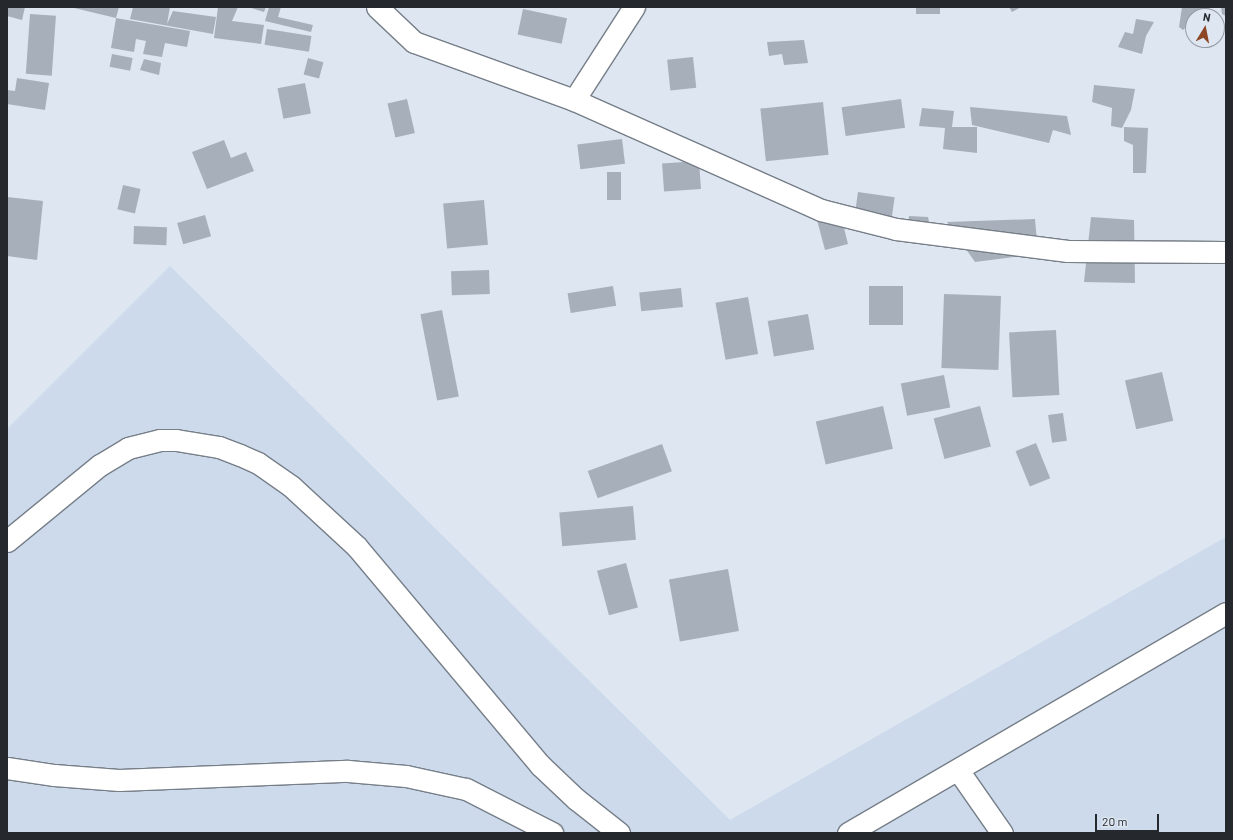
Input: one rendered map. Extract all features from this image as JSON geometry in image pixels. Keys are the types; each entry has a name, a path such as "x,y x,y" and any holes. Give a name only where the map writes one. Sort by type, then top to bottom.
{"street":[{"path":"377,7 414,42 574,100 821,210 896,229 1068,251 1226,252"},
{"path":"574,100 634,7"},
{"path":"7,541 100,465 128,448 154,441 176,440 219,447 246,458 292,486 357,547 540,765 576,799 619,833"},
{"path":"848,833 1226,613"},
{"path":"7,768 54,775 119,780 348,772 406,776 466,789 552,833"},
{"path":"958,770 1002,833"}],"shaded area":[{"path":"170,266 730,820 1226,537 1226,833 7,833 7,429"}],"building":[{"path":"7,7 25,7 22,20 7,16"},
{"path":"70,7 119,7 116,18"},
{"path":"133,7 170,7 167,24 173,11 216,17 213,34 130,19"},
{"path":"218,7 238,7 232,21 264,25 261,44 214,38"},
{"path":"248,7 266,7 264,12"},
{"path":"269,7 281,7 278,17 313,25 311,32 265,21"},
{"path":"916,7 940,7 940,14 916,14"},
{"path":"1009,7 1021,7 1012,12"},
{"path":"1182,7 1209,7 1185,8 1185,28 1183,30 1179,27"},
{"path":"1226,7 1226,16 1225,8 1221,8"},
{"path":"523,9 567,18 562,44 518,34"},
{"path":"30,14 56,16 52,76 26,74"},
{"path":"116,18 190,31 187,47 165,43 162,57 143,54 146,41 136,39 134,52 111,48"},
{"path":"1136,19 1154,22 1146,36 1142,54 1118,47 1125,32 1133,34"},
{"path":"267,29 311,36 309,52 264,45"},
{"path":"804,40 808,63 784,65 782,54 769,56 767,42"},
{"path":"112,54 133,58 130,71 110,67"},
{"path":"693,57 696,88 670,91 667,60"},
{"path":"308,58 323,62 319,79 304,74"},
{"path":"144,59 161,63 159,75 140,70"},
{"path":"17,78 49,83 45,110 7,104 7,90 15,91"},
{"path":"305,83 311,113 283,119 278,88"},
{"path":"1094,85 1135,89 1131,110 1122,128 1111,126 1112,108 1092,102"},
{"path":"407,99 415,133 395,138 388,103"},
{"path":"901,99 905,128 846,136 842,107"},
{"path":"823,102 829,155 766,161 760,109"},
{"path":"970,107 1067,116 1071,135 1053,130 1049,143 972,125"},
{"path":"922,108 954,111 952,127 977,127 977,153 943,149 945,128 919,126"},
{"path":"1124,127 1148,128 1146,173 1133,173 1133,145 1124,141"},
{"path":"622,139 625,164 580,169 577,144"},
{"path":"224,140 231,158 246,152 254,171 207,189 192,152"},
{"path":"699,161 701,189 664,192 662,164"},
{"path":"607,172 621,172 621,200 607,200"},
{"path":"123,185 141,189 135,213 117,209"},
{"path":"858,192 895,197 891,223 854,218"},
{"path":"7,197 43,201 37,260 7,256"},
{"path":"484,200 488,245 447,248 443,204"},
{"path":"205,215 211,236 183,244 177,223"},
{"path":"909,216 928,217 930,227 908,226"},
{"path":"1091,217 1134,220 1135,283 1084,282"},
{"path":"1035,219 1038,254 975,262 947,222"},
{"path":"817,220 843,224 848,244 825,250"},
{"path":"134,226 167,227 166,245 133,244"},
{"path":"489,270 490,294 452,295 451,271"},
{"path":"613,286 616,306 571,313 568,293"},
{"path":"869,286 903,286 903,325 869,325"},
{"path":"681,288 683,307 641,311 639,292"},
{"path":"944,294 1001,296 998,370 941,368"},
{"path":"748,297 758,354 726,360 716,303"},
{"path":"442,310 459,396 437,401 420,314"},
{"path":"808,314 814,349 774,357 768,321"},
{"path":"1056,330 1059,395 1012,397 1009,332"},
{"path":"1162,372 1173,421 1136,429 1125,381"},
{"path":"944,375 950,407 907,416 901,383"},
{"path":"883,406 893,449 826,464 816,422"},
{"path":"980,406 991,447 945,459 934,418"},
{"path":"1063,413 1067,441 1052,443 1048,415"},
{"path":"1036,443 1050,478 1030,486 1016,451"},
{"path":"662,444 672,471 598,498 588,471"},
{"path":"633,506 636,540 562,546 559,512"},
{"path":"626,563 638,607 609,615 597,571"},
{"path":"728,569 739,631 680,641 669,579"}]}
